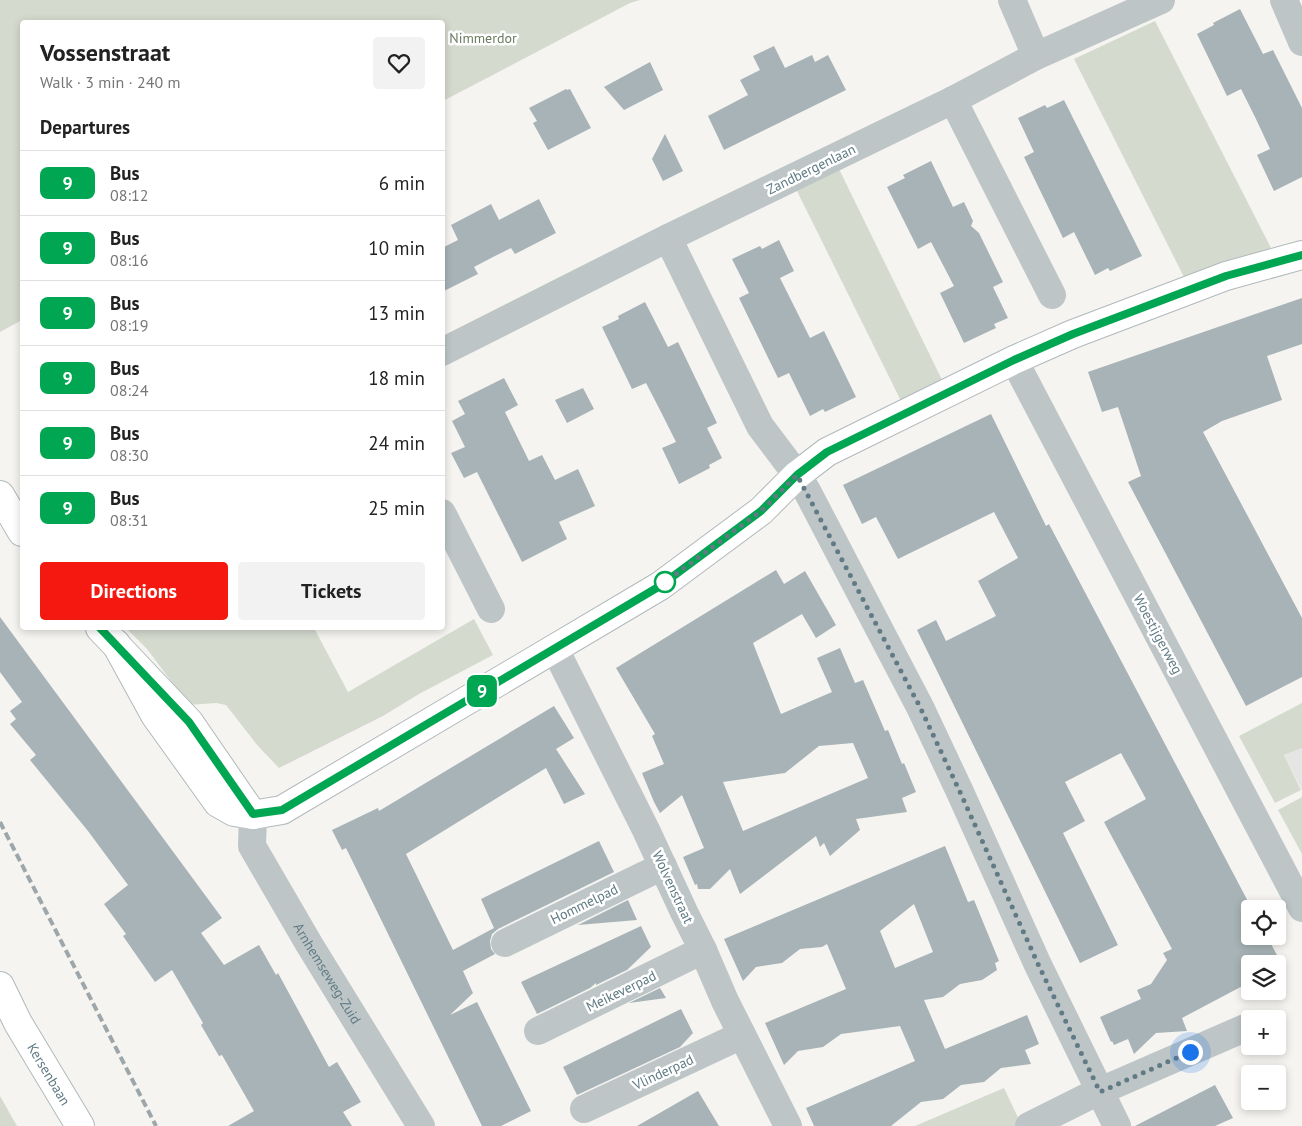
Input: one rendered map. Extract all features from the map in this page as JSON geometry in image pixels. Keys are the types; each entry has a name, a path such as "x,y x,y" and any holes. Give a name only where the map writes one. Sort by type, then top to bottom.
{"street":[{"path":"1012,0 1036,56"},
{"name":"Zandbergenlaan","path":"445,350 668,238 953,100 1036,56 1161,0"},
{"path":"1284,0 1302,42"},
{"path":"953,100 1052,295"},
{"path":"668,238 760,426 797,475 920,707 1038,964 1117,1126"},
{"path":"108,636 189,722 253,814 282,810 660,586 761,511 797,475 827,452 1014,360 1073,334 1226,276 1302,255"},
{"name":"Woestijgerweg","path":"1014,360 1302,908"},
{"path":"0,495 20,529"},
{"path":"445,519 491,609"},
{"path":"0,525 20,544"},
{"name":"Wolvenstraat","path":"555,649 703,950 725,1001 788,1126"},
{"name":"Arnhemseweg-Zuid","path":"253,814 252,846 309,944 420,1126"},
{"name":"Hommelpad","path":"505,943 662,866"},
{"name":"Meikeverpad","path":"538,1031 703,950"},
{"name":"Kersenbaan","path":"0,986 18,1023"},
{"name":"Kersenbaan","path":"0,998 18,1023 80,1126"},
{"path":"1029,1126 1100,1092 1241,1030"},
{"name":"Vlinderpad","path":"584,1109 742,1035"}],"shaded area":[{"path":"1302,748 1302,790 1284,755"}],"green space":[{"name":"Nimmerdor","path":"0,0 640,0 630,3 445,100 445,20 20,20 20,321 0,332"},
{"path":"1155,21 1271,248 1186,281 1074,59"},
{"path":"839,169 944,384 903,405 796,189"},
{"path":"474,619 493,655 419,694 383,716 279,768 258,746 226,705 216,703 189,705 147,649 128,630 315,630 348,692"},
{"path":"1302,703 1302,748 1284,755 1301,790 1275,803 1239,736"},
{"path":"1302,797 1302,854 1278,810"},
{"path":"1004,1088 1022,1126 915,1126"},
{"path":"0,1096 17,1126 0,1126"}],"building":[{"path":"1240,9 1263,54 1273,50 1302,108 1302,177 1274,191 1257,155 1270,149 1256,119 1241,89 1227,96 1197,34"},
{"path":"774,46 785,68 812,55 815,62 828,55 846,90 724,150 708,116 748,95 740,80 760,70 753,56"},
{"path":"650,62 663,90 624,110 604,87"},
{"path":"566,89 570,89 591,128 548,150 533,123 537,121 529,108"},
{"path":"1064,100 1142,256 1110,271 1108,268 1095,275 1074,232 1063,238 1024,157 1034,152 1018,118 1045,105 1047,108"},
{"path":"665,134 683,171 663,181 652,159"},
{"path":"931,161 953,207 964,202 973,221 971,226 979,233 1003,282 993,287 1008,318 994,324 996,328 964,343 940,293 954,286 931,242 918,249 887,187 905,178 903,175"},
{"path":"539,199 556,233 515,254 511,248 493,257 474,267 478,274 445,290 445,246 458,240 451,225 491,204 499,220"},
{"path":"779,240 794,271 780,278 810,338 824,331 856,397 825,412 823,409 810,416 789,373 778,378 739,298 749,293 732,259 760,246 762,249"},
{"path":"1302,298 1302,344 1267,356 1282,400 1222,421 1203,432 1302,618 1302,677 1246,706 1128,482 1141,476 1118,407 1102,412 1088,372"},
{"path":"645,302 668,347 678,342 717,423 707,428 722,458 709,465 710,468 679,484 662,448 676,442 646,383 632,389 602,327 619,319 618,316"},
{"path":"504,378 518,405 505,412 529,461 542,455 555,480 578,469 595,506 559,522 567,539 522,562 477,472 464,478 451,453 465,447 452,421 465,414 458,401"},
{"path":"583,388 594,409 567,423 555,400"},
{"path":"991,414 1046,526 1049,524 1247,900 1241,900 1241,945 1272,945 1277,955 1241,955 1241,987 1182,1018 1187,1031 1156,1033 1134,1054 1128,1039 1114,1045 1111,1042 1100,1017 1141,999 1137,990 1151,984 1167,960 1163,953 1172,949 1104,822 1146,799 1121,753 1065,782 1085,821 1063,833 1118,945 1080,963 917,630 936,620 946,641 996,616 978,581 1018,558 994,512 898,559 876,517 862,524 843,485"},
{"path":"776,570 784,584 805,571 836,625 816,638 802,614 753,643 781,714 832,692 817,658 840,648 855,683 863,680 885,731 888,730 916,792 902,798 907,812 856,819 860,830 830,856 824,843 820,847 816,836 740,894 730,869 710,889 698,889 683,857 704,848 682,795 660,813 654,802 642,773 664,764 652,736 655,734 616,668","holes":["853,743 868,778 743,831 723,782 785,773 819,746"]},
{"path":"0,617 222,918 201,933 224,965 259,945 276,975 278,973 329,1067 337,1062 361,1102 343,1112 352,1126 228,1126 254,1111 222,1055 219,1056 201,1025 203,1023 172,970 155,982 123,936 126,934 104,904 128,885 88,831 30,760 36,755 10,724 16,719 10,711 22,702 0,672"},
{"path":"554,706 574,738 556,749 585,794 564,804 546,768 406,854 453,950 494,928 481,899 599,841 614,872 498,929 492,934 490,941 491,949 495,954 463,971 473,993 450,1015 477,1002 531,1111 501,1126 482,1126 346,848 342,850 332,830 378,808 379,811"},
{"path":"945,846 968,902 974,900 999,961 995,963 997,970 982,980 960,984 943,997 924,1000 945,1049 1027,1015 1039,1044 1025,1050 1031,1064 1001,1068 984,1082 961,1085 943,1099 921,1102 891,1126 814,1126 806,1108 915,1061 900,1026 841,1034 823,1047 798,1051 784,1065 765,1023 846,989 827,944 822,947 800,949 782,963 756,967 743,981 724,939","holes":["914,904 933,952 895,968 880,931"]},
{"path":"628,900 637,920 578,925"},
{"path":"641,926 651,947 627,970 596,985 596,983 590,988 537,1014 521,982"},
{"path":"660,988 666,998 629,1003"},
{"path":"681,1009 693,1033 680,1047 577,1095 563,1067"},
{"path":"1215,1085 1233,1118 1215,1126 1135,1126"},
{"path":"698,1091 719,1126 637,1126"}],"railway":[{"path":"0,822 156,1126"}],"bus line":[{"name":"9","path":"102,630 189,722 253,814 282,810 660,586 761,511 797,475 827,452 1014,360 1073,334 1226,276 1302,255"}],"route":[{"path":"665,582 660,586 761,511 797,475 920,707 1038,964 1100,1092 1190,1052"}]}
